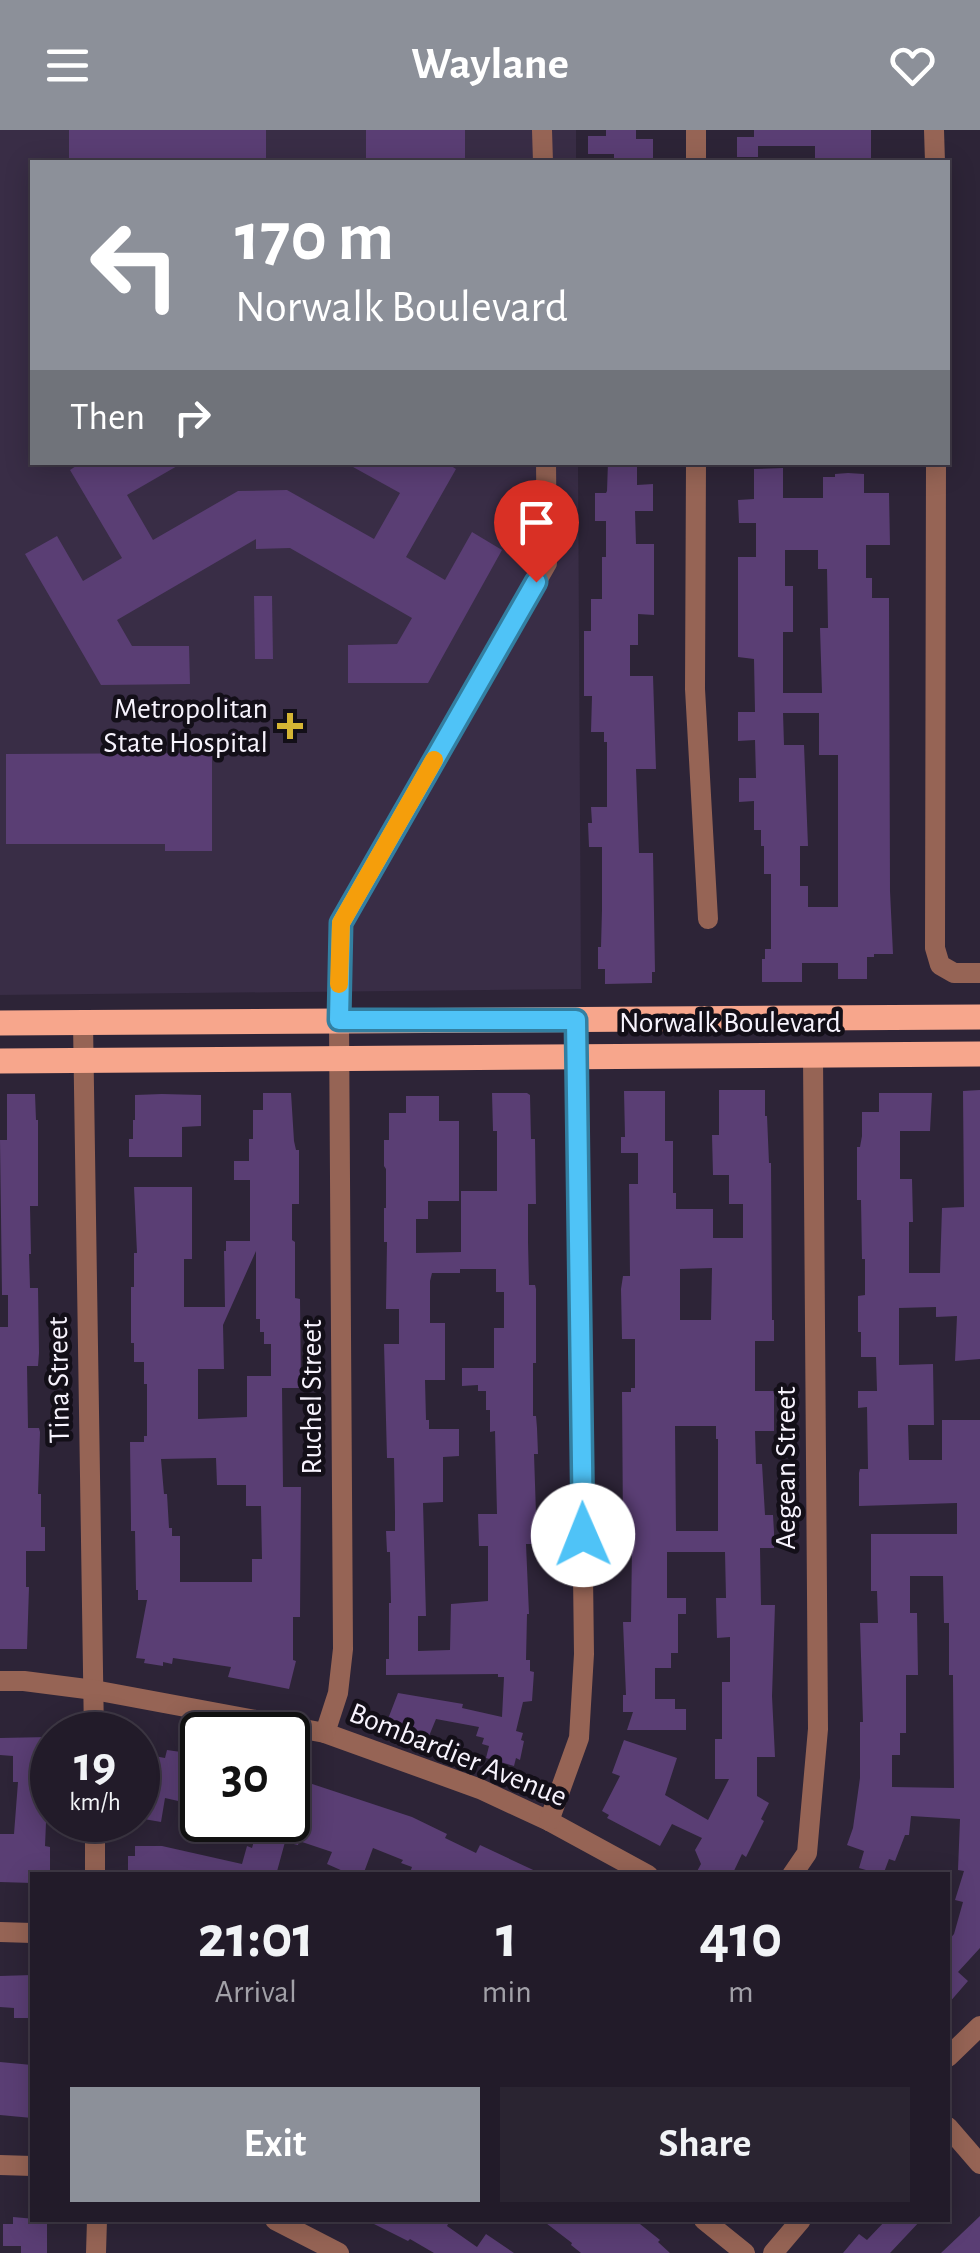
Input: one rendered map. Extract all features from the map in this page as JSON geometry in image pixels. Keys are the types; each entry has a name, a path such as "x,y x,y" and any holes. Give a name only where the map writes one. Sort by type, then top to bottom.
{"main road":[{"name":"Norwalk Boulevard","path":"0,1023 980,1018"},
{"name":"Norwalk Boulevard","path":"0,1061 980,1054"}],"street":[{"path":"542,130 543,160"},
{"path":"696,130 696,160"},
{"path":"934,130 934,160"},
{"name":"Ruchel Street","path":"325,1733 338,1693 343,1649 341,923 548,564 546,465"},
{"path":"696,465 695,689 708,918"},
{"path":"936,465 935,948 940,966 954,973 980,973"},
{"path":"549,1822 579,1738 584,1654 576,1020"},
{"name":"Tina Street","path":"83,1023 94,1712"},
{"name":"Aegean Street","path":"794,1872 807,1853 818,1729 813,1056"},
{"name":"Bombardier Avenue","path":"0,1681 94,1690 325,1733 480,1789 642,1872"},
{"path":"95,1842 95,1872"},
{"path":"0,1932 30,1933"},
{"path":"950,2055 980,2026"},
{"path":"950,2129 980,2164"},
{"path":"0,2165 30,2166"},
{"path":"96,2222 96,2253"},
{"path":"279,2222 339,2253"},
{"path":"707,2222 746,2253"},
{"path":"774,2253 800,2222"}],"shaded area":[{"name":"Metropolitan State Hospital","path":"0,130 576,130 576,160 30,160 30,465 578,465 581,989 0,995"}],"building":[{"path":"69,130 266,130 266,160 69,160"},
{"path":"366,130 465,130 465,160 366,160"},
{"path":"606,130 636,130 636,139 653,139 653,160 614,160 614,154 588,154 588,136 606,136"},
{"path":"754,130 871,130 871,160 815,160 815,146 758,146 758,157 737,157 737,137 754,137"},
{"path":"78,465 179,465 127,495 153,540 238,491 287,490 374,539 400,493 349,465 450,465 456,469 406,557 445,580 472,532 502,550 428,683 348,683 348,645 397,644 412,618 290,548 256,549 256,539 117,620 132,646 189,646 190,684 101,685 25,554 57,536 83,581 122,558 70,470"},
{"path":"608,465 637,465 637,485 653,484 653,511 635,511 636,544 654,544 654,615 638,614 638,645 630,645 630,676 653,676 656,769 636,769 639,853 653,853 652,983 605,984 605,969 598,969 602,847 589,847 588,823 592,823 591,807 607,807 607,742 604,732 591,732 592,696 584,696 584,631 591,631 591,599 602,599 606,521 595,521 595,493 607,491"},
{"path":"783,468 783,498 823,498 823,477 848,473 864,474 864,493 889,493 890,545 866,545 866,578 872,578 872,598 889,598 893,954 867,957 867,979 838,979 838,963 802,963 802,982 762,982 762,959 765,949 771,949 771,874 764,874 761,830 754,830 754,801 739,802 739,778 756,778 755,740 738,741 738,712 755,712 754,659 738,657 738,557 756,557 756,523 739,523 738,500 754,499 754,469","holes":["785,550 818,550 818,569 827,569 828,628 820,628 822,693 783,693 783,632 793,632 793,586 785,586","783,713 819,713 819,755 838,755 838,907 808,907 808,886 800,886 800,846 808,846 804,745 784,745"]},
{"path":"254,596 272,596 273,659 255,659"},
{"path":"212,753 212,851 165,851 165,844 6,844 6,754"},
{"path":"719,1090 765,1090 771,1163 774,1341 755,1341 755,1391 774,1391 774,1431 755,1431 756,1464 762,1464 765,1515 773,1515 774,1548 760,1548 761,1605 775,1605 775,1757 757,1757 757,1796 769,1803 746,1857 742,1854 733,1872 697,1872 701,1864 695,1850 702,1838 672,1824 660,1846 607,1818 609,1815 602,1811 620,1776 612,1773 624,1740 677,1758 665,1795 708,1820 729,1779 715,1779 715,1739 722,1739 722,1682 730,1682 730,1637 717,1638 716,1598 726,1598 725,1552 667,1552 667,1598 686,1598 686,1614 678,1614 678,1653 671,1653 671,1668 655,1668 655,1699 675,1699 675,1709 686,1709 686,1730 627,1730 633,1712 623,1712 623,1622 631,1622 632,1546 631,1528 623,1528 622,1392 635,1388 635,1339 622,1339 621,1289 623,1276 630,1276 629,1184 638,1184 638,1153 621,1153 621,1137 625,1137 624,1091 665,1091 665,1141 673,1141 676,1209 713,1209 713,1238 743,1238 743,1204 729,1204 729,1175 713,1175 712,1135 719,1135","holes":["712,1268 711,1320 680,1320 680,1269","675,1426 716,1426 718,1531 676,1531"]},
{"path":"980,1090 980,1359 955,1361 957,1316 936,1317 936,1307 899,1308 899,1365 933,1364 934,1425 908,1425 909,1460 942,1460 942,1420 980,1420 980,1948 958,1972 968,1981 950,2002 950,1939 963,1902 955,1900 964,1871 958,1870 960,1819 911,1816 909,1835 905,1835 895,1861 889,1859 884,1872 859,1868 864,1851 847,1845 860,1778 860,1623 878,1623 877,1591 871,1591 871,1534 957,1534 957,1503 859,1506 859,1473 860,1469 868,1469 867,1407 858,1408 858,1391 877,1391 876,1357 861,1357 858,1332 858,1296 865,1295 865,1259 861,1200 857,1200 857,1147 862,1136 862,1112 879,1112 879,1093 932,1093 930,1131 900,1131 900,1179 912,1179 909,1273 940,1273 942,1208 964,1207 963,1091","holes":["910,1576 943,1576 944,1623 949,1623 949,1675 953,1675 954,1788 892,1787 892,1755 900,1755 900,1733 906,1733 906,1675 918,1675 917,1613 910,1613"]},
{"path":"263,1093 291,1093 294,1141 299,1150 299,1204 292,1204 292,1240 295,1298 300,1299 301,1388 282,1388 283,1487 301,1487 300,1617 293,1617 296,1661 289,1689 228,1677 231,1667 173,1658 172,1664 163,1662 163,1666 136,1658 147,1600 138,1600 136,1590 130,1442 144,1442 147,1436 147,1384 144,1362 134,1362 131,1343 131,1287 137,1253 134,1187 192,1187 192,1259 184,1259 184,1307 225,1307 226,1241 250,1241 250,1180 234,1180 234,1161 249,1161 253,1110 263,1110","holes":["256,1251 256,1319 260,1319 264,1344 271,1344 271,1376 247,1376 247,1417 198,1419 198,1369 224,1369 223,1325","216,1458 217,1485 246,1485 246,1506 261,1506 262,1559 252,1559 252,1582 180,1582 180,1536 172,1536 169,1528 161,1459"]},
{"path":"492,1093 530,1095 536,1204 528,1204 528,1242 529,1285 536,1289 533,1416 538,1454 534,1454 537,1544 526,1544 526,1660 530,1660 530,1671 534,1672 532,1701 523,1702 516,1731 523,1733 524,1741 520,1760 516,1758 514,1766 486,1758 489,1746 482,1744 484,1738 476,1736 479,1727 436,1719 429,1736 388,1719 398,1693 463,1704 462,1708 502,1717 504,1677 386,1675 391,1603 386,1531 395,1531 395,1513 394,1458 387,1458 384,1344 399,1344 399,1309 386,1309 384,1140 389,1140 389,1113 406,1113 406,1096 439,1096 439,1121 459,1121 459,1201 428,1201 428,1219 416,1219 416,1253 461,1252 461,1191 497,1191 497,1131 493,1131","holes":["496,1269 496,1292 504,1292 504,1328 494,1328 494,1368 462,1368 462,1386 478,1385 478,1391 486,1391 490,1432 495,1431 497,1514 478,1514 479,1546 488,1546 488,1601 451,1604 450,1650 418,1651 418,1616 426,1616 423,1503 443,1502 443,1457 459,1456 459,1429 429,1429 426,1420 425,1380 445,1380 445,1323 430,1323 430,1281 432,1273"]},
{"path":"7,1094 35,1094 38,1120 38,1206 30,1206 29,1254 30,1288 38,1288 39,1353 38,1366 27,1366 28,1428 39,1428 40,1432 38,1494 45,1551 26,1551 27,1649 0,1649 0,1327 8,1327 8,1295 2,1295 0,1140 7,1140"},
{"path":"135,1095 201,1095 201,1126 182,1127 182,1157 129,1157"},
{"path":"30,1737 30,1842 45,1842 50,1847 50,1872 30,1872 30,1883 0,1882 0,1834 14,1834 18,1782 13,1782 13,1756 0,1755 0,1738"},
{"path":"167,1750 180,1752 180,1801 165,1798 161,1822 160,1757 165,1758"},
{"path":"310,1783 412,1817 476,1853 480,1845 538,1872 410,1872 412,1867 401,1863 403,1860 373,1848 364,1872 345,1872 327,1864 332,1852 302,1842 310,1842"},
{"path":"254,1842 285,1842 277,1872 128,1872 128,1856 135,1856 135,1846 162,1846 242,1864 247,1846 252,1848"},
{"path":"30,1975 30,2018 14,2018 14,2008 0,2007 0,1976"},
{"path":"0,2062 30,2065 30,2118 0,2115"},
{"path":"980,2216 980,2253 941,2253"},
{"path":"13,2217 47,2222 47,2253 21,2253 21,2246 3,2246 3,2224 13,2224"},
{"path":"370,2222 449,2222 447,2226 477,2247 486,2234 514,2253 434,2253"},
{"path":"545,2222 638,2222 670,2253 581,2253"},
{"path":"884,2222 919,2222 890,2253 843,2253 859,2234 867,2240"}],"slow traffic":[{"path":"339,984 341,923 434,760"}],"place":[{"name":"Metropolitan State Hospital","path":"290,726"}],"route":[{"path":"536,582 341,923 339,1020 576,1020 583,1535"}]}
